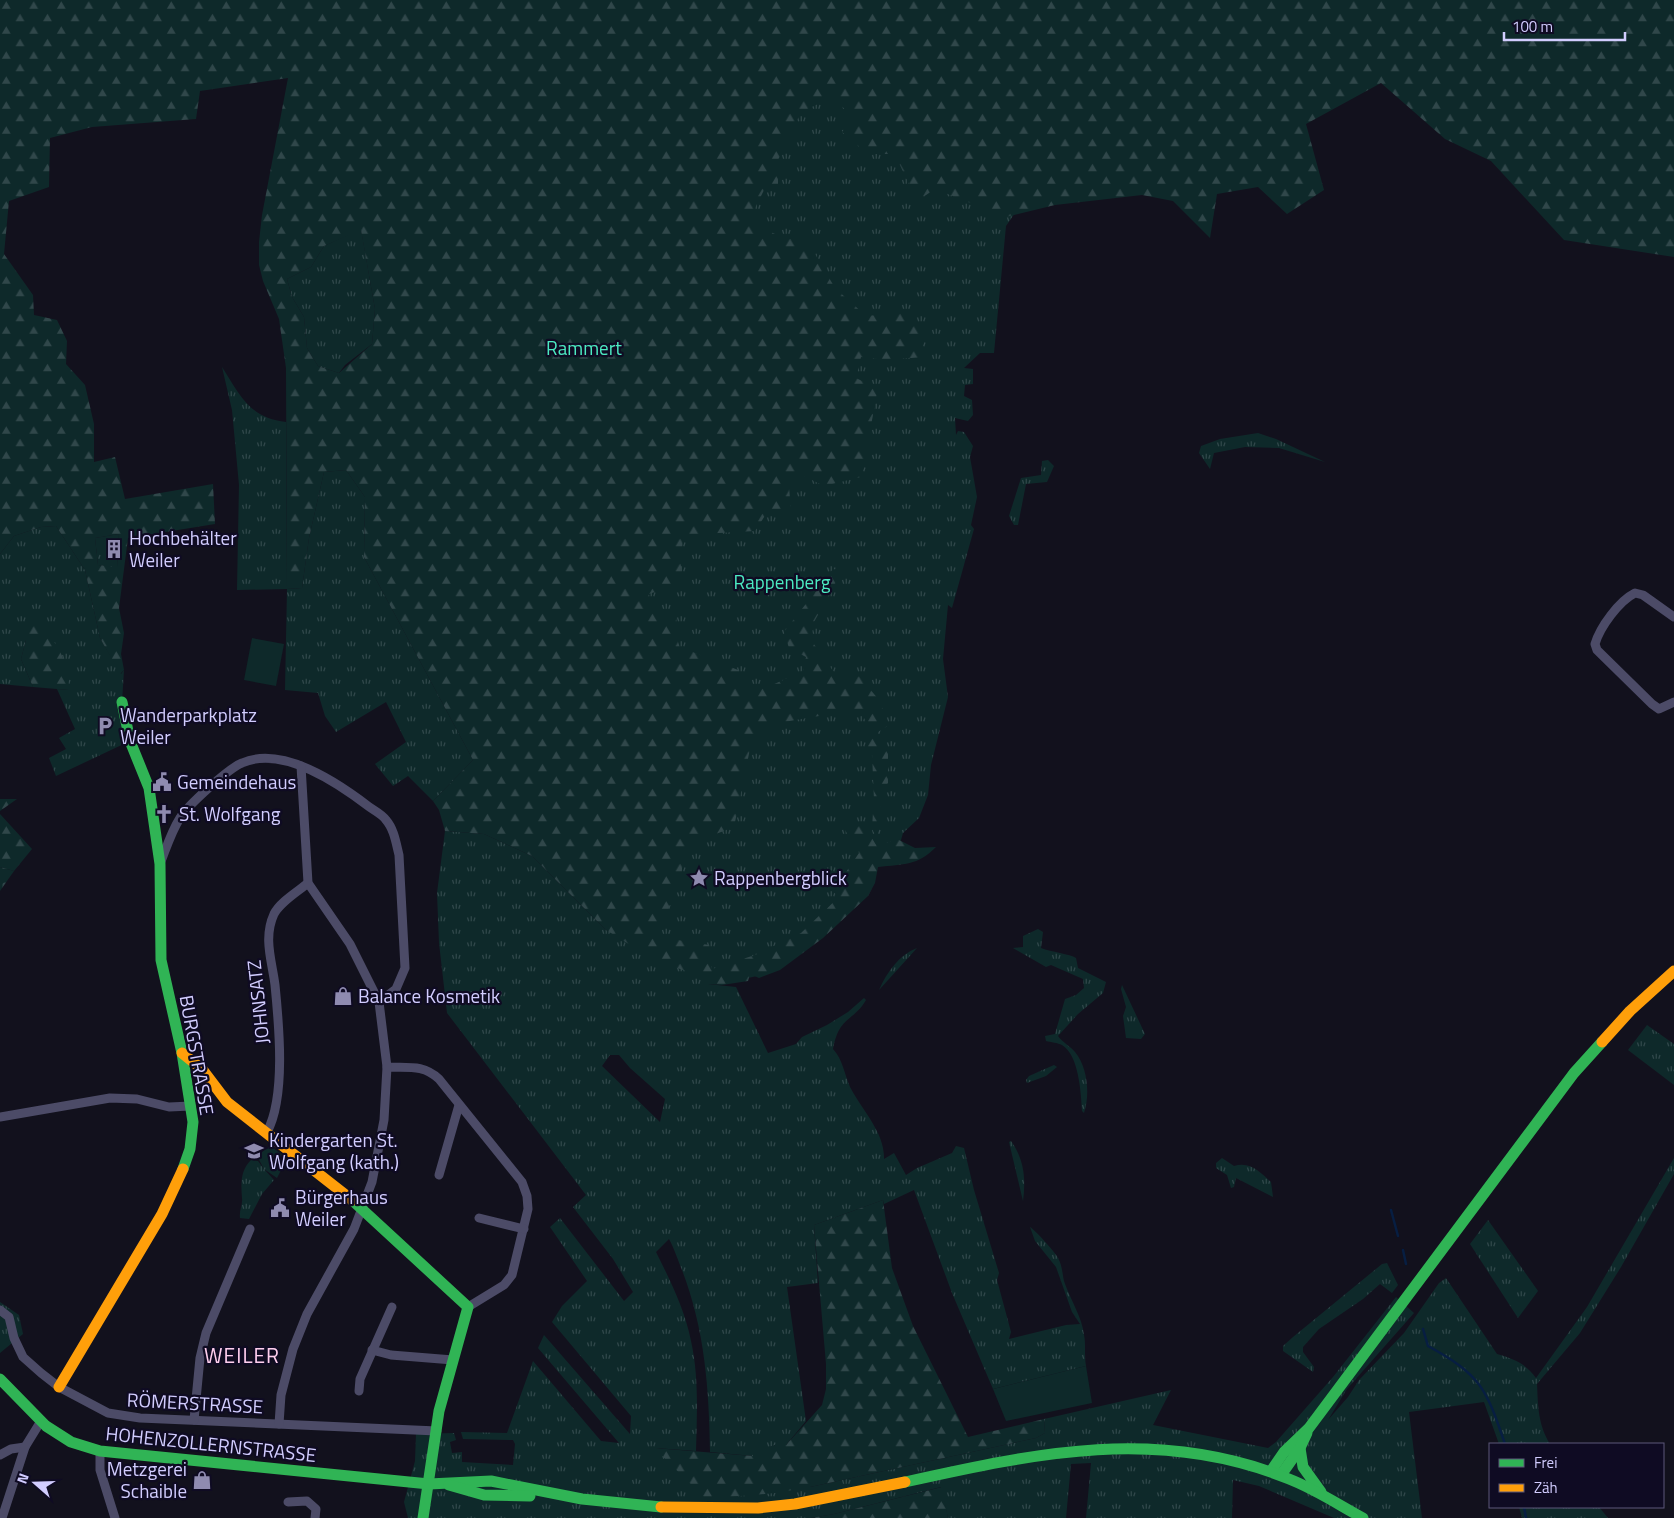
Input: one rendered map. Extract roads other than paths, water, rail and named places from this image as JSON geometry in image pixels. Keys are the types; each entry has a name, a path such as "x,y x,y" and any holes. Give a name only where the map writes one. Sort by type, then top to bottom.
{"main road":[{"name":"BURGSTRASSE","path":"59,1386 162,1214 181,1176 190,1149 193,1122 182,1053 161,960 160,864 148,788 130,742 122,702"},
{"path":"1276,1473 1287,1450 1308,1428 1574,1073 1630,1011 1674,970"},
{"path":"182,1053 201,1065 214,1088 227,1102 268,1132 361,1207 468,1306 439,1411 423,1518"},
{"name":"HOHENZOLLERNSTRASSE","path":"0,1379 40,1421 72,1442 100,1451 444,1484 484,1495 582,1499 674,1508 758,1508 837,1497 1023,1456 1115,1446 1153,1447 1199,1453 1276,1473 1323,1494 1363,1518"},
{"path":"1276,1473 1300,1448 1308,1428"},
{"path":"1300,1448 1303,1467 1323,1494"}],"street":[{"path":"1674,618 1642,595 1635,593 1629,596 1607,621 1595,644 1597,650 1652,704 1659,709 1674,702"},
{"path":"160,864 180,818 227,772 242,763 258,758 277,760 301,766 327,778 386,820 395,837 399,855 405,968 396,989 380,1002"},
{"path":"279,1424 281,1395 293,1349 307,1314 354,1229 372,1182 380,1138 387,1067 380,1002 350,944 308,883 301,766"},
{"name":"JOHNSATZ","path":"268,1132 276,1108 280,1044 275,984 268,944 269,928 275,912 308,883"},
{"path":"387,1067 416,1067 429,1070 522,1182 527,1196 528,1209 512,1275 504,1285 468,1306"},
{"path":"0,1117 110,1098 137,1099 169,1107 191,1106"},
{"path":"439,1175 458,1105"},
{"path":"479,1218 524,1228"},
{"path":"194,1420 200,1358 206,1333 250,1229"},
{"path":"359,1391 360,1379 392,1307"},
{"name":"RÖMERSTRASSE","path":"0,1310 12,1322 14,1338 23,1357 59,1386 108,1413 140,1418 437,1431"},
{"path":"372,1350 391,1355 454,1360"},
{"path":"2,1518 25,1447 40,1421"},
{"path":"0,1455 11,1449 25,1447"},
{"path":"100,1451 100,1470 115,1518"},
{"path":"288,1502 307,1501 316,1509 315,1518"}],"waterway":[{"path":"1391,1210 1398,1236"},
{"path":"1403,1250 1406,1264"},
{"path":"1423,1329 1428,1346 1460,1366 1479,1385 1492,1409 1505,1443"},
{"path":"1524,1508 1526,1518"}],"place":[{"name":"Hochbehälter Weiler","path":"114,549"},
{"name":"Wanderparkplatz Weiler","path":"105,726"},
{"name":"Gemeindehaus","path":"162,782"},
{"name":"St. Wolfgang","path":"164,814"},
{"name":"Rappenbergblick","path":"699,878"},
{"name":"Balance Kosmetik","path":"343,996"},
{"name":"Kindergarten St. Wolfgang (kath.)","path":"254,1151"},
{"name":"Bürgerhaus Weiler","path":"280,1208"},
{"name":"Metzgerei Schaible","path":"202,1480"}],"district":[{"name":"WEILER","path":"242,1356"}],"park label":[{"name":"Rammert","path":"584,348"},
{"name":"Rappenberg","path":"782,582"}]}
